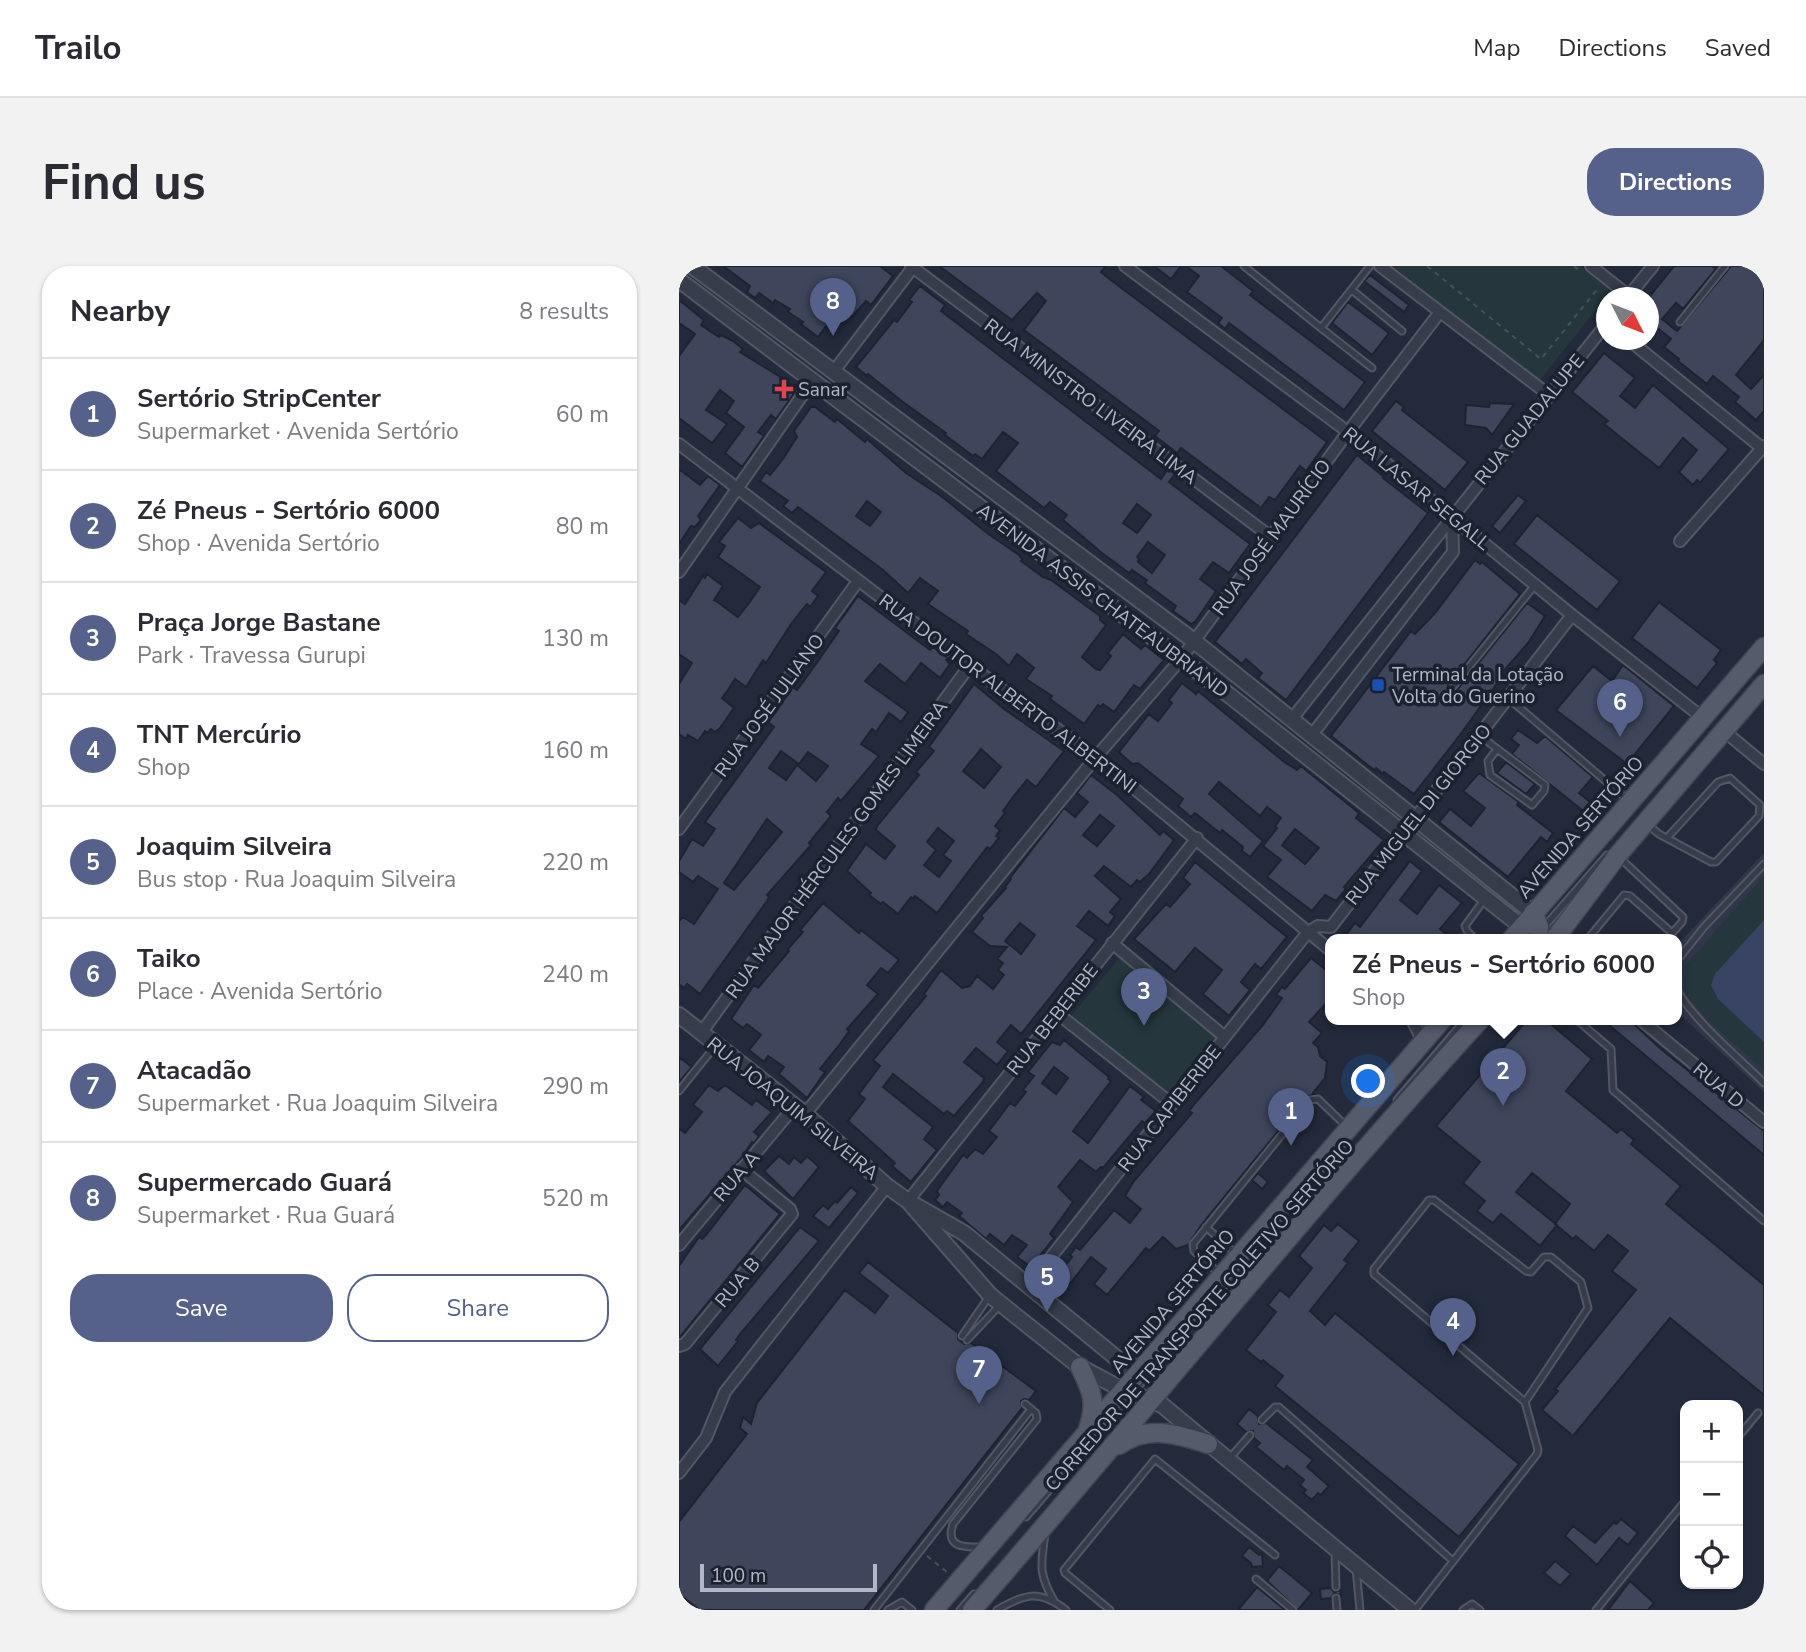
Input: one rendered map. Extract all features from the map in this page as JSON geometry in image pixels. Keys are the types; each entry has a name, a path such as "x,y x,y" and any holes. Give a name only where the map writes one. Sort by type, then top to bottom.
{"main road":[{"name":"AVENIDA SERTÓRIO","path":"1534,929 1629,801 1764,647"},
{"path":"1534,929 1645,823 1764,684"},
{"name":"AVENIDA SERTÓRIO","path":"934,1610 1087,1431 1137,1396 1146,1366 1238,1255 1437,1025"},
{"name":"AVENIDA SERTÓRIO","path":"972,1610 1052,1518 1104,1451 1137,1396 1475,1025"},
{"path":"1080,1367 1092,1390 1093,1414 1087,1431"},
{"path":"1104,1451 1145,1433 1167,1433 1208,1444"}],"street":[{"name":"AVENIDA ASSIS CHATEAUBRIAND","path":"692,266 1194,641 1415,818 1534,929"},
{"path":"834,371 913,266"},
{"name":"RUA MINISTRO LIVEIRA LIMA","path":"913,266 1271,537"},
{"name":"RUA LASAR SEGALL","path":"1125,266 1348,432 1571,615 1703,718"},
{"path":"1380,266 1549,395"},
{"path":"1591,266 1616,287"},
{"path":"1636,287 1653,266"},
{"name":"AVENIDA ASSIS CHATEAUBRIAND","path":"679,280 1229,695 1486,898 1534,929"},
{"path":"726,315 737,300"},
{"name":"RUA JOSÉ MAURÍCIO","path":"1096,757 1181,659 1440,312"},
{"name":"RUA GUADALUPE","path":"1291,720 1596,337"},
{"path":"1642,350 1763,447 1680,541"},
{"path":"679,572 813,380"},
{"path":"880,430 892,414"},
{"name":"RUA DOUTOR ALBERTO ALBERTINI","path":"679,444 858,581 1096,757 1325,946"},
{"path":"1311,736 1454,550 1452,515"},
{"path":"1043,555 1055,538"},
{"name":"RUA JOSÉ JULIANO","path":"679,829 858,581"},
{"path":"1373,615 1392,630"},
{"name":"RUA MIGUEL DI GIORGIO","path":"1308,932 1318,926 1331,927 1571,615"},
{"name":"RUA MAJOR HÉRCULES GOMES LIMEIRA","path":"701,1033 971,665"},
{"path":"1229,695 1242,680"},
{"path":"1724,731 1764,764"},
{"name":"RUA A","path":"679,1245 741,1169 800,1110 1096,757"},
{"name":"RUA BEBERIBE","path":"908,1201 1197,838"},
{"name":"RUA CAPIBERIBE","path":"1029,1285 1308,932"},
{"path":"1112,943 1225,1037"},
{"path":"1057,1013 1172,1104"},
{"name":"RUA JOAQUIM SILVEIRA","path":"679,1015 800,1110 887,1185 908,1201 964,1233 1125,1366 1146,1366"},
{"path":"1415,1025 1423,1041"},
{"name":"RUA D","path":"1647,1025 1764,1122"},
{"name":"RUA B","path":"679,1346 685,1344 792,1214 790,1209 741,1169"},
{"path":"679,1474 706,1438 725,1392 887,1185"},
{"name":"RUA JOAQUIM SILVEIRA","path":"908,1201 996,1300 1080,1367 1161,1405 1412,1610"}],"lane":[{"path":"1244,266 1372,369"},
{"path":"1321,328 1370,266"},
{"path":"1680,322 1725,266"},
{"path":"1352,290 1402,331"},
{"path":"1452,688 1535,585"},
{"path":"1599,850 1764,657"},
{"path":"1592,934 1622,897 1627,895 1672,933 1682,922 1681,915 1615,851 1764,675"},
{"path":"1508,698 1629,801"},
{"path":"1479,735 1545,785 1544,791 1532,805 1490,775 1488,761 1497,749"},
{"path":"1645,823 1667,838 1711,862 1716,862 1759,816 1760,805 1730,778 1725,778 1667,838"},
{"path":"1682,954 1704,927 1764,864"},
{"path":"1470,934 1465,926 1486,898"},
{"path":"1682,998 1764,1083"},
{"path":"1393,1104 1461,1025"},
{"path":"1583,1025 1611,1049 1613,1090 1764,1221"},
{"path":"679,1091 716,1045"},
{"path":"1221,1275 1192,1249 1193,1244 1312,1098 1318,1099 1349,1128"},
{"name":"CORREDOR DE TRANSPORTE COLETIVO SERTÓRIO","path":"1021,1522 1349,1157"},
{"path":"1412,1610 1538,1452 1525,1402 1374,1274 1374,1269 1429,1200 1434,1200 1526,1271 1531,1272 1543,1257 1549,1255 1582,1283 1588,1311 1525,1402"},
{"name":"CORREDOR DE TRANSPORTE COLETIVO SERTÓRIO","path":"1137,1396 1284,1217"},
{"path":"1206,1227 1238,1255"},
{"path":"996,1300 986,1320 965,1338 978,1312 996,1300"},
{"path":"978,1312 986,1320"},
{"path":"988,1547 962,1547 952,1540 951,1531 953,1524 1037,1419 1036,1413 1025,1404"},
{"path":"1262,1420 1275,1407 1279,1407 1453,1561"},
{"path":"874,1610 1031,1409"},
{"path":"1743,1431 1758,1413"},
{"path":"1228,1460 1250,1435"},
{"path":"1110,1610 1064,1570 1155,1459 1275,1555"},
{"path":"1595,1610 1680,1507"},
{"path":"1052,1518 1044,1534 1041,1570 1043,1582 1054,1601 1066,1610"},
{"path":"1335,1548 1336,1587"},
{"path":"1356,1565 1360,1610"},
{"path":"1256,1579 1293,1610"},
{"path":"960,1610 977,1591"},
{"path":"997,1610 1027,1595 1054,1601"},
{"path":"1336,1598 1337,1610"},
{"path":"888,1610 902,1602 912,1610"},
{"path":"1463,1610 1472,1604 1481,1610"}],"path":[{"path":"1426,266 1541,359 1596,292"},
{"path":"920,1551 958,1582"}],"shaded area":[{"path":"1392,266 1580,266 1606,287 1596,287 1596,310 1539,381"},
{"path":"1764,853 1764,1092 1682,1017 1682,940"},
{"path":"1764,876 1764,1070 1715,1027 1686,996 1684,983 1686,965"},
{"path":"1120,957 1216,1037 1169,1095 1071,1016"}],"water":[{"path":"1764,920 1764,1042 1718,999 1711,985 1715,974"}],"building":[{"path":"723,266 880,266 893,276 871,305 866,301 852,317 840,308 818,337 788,312 790,309 775,300 773,303 759,293 755,298 747,292 750,286"},
{"path":"939,266 1106,266 1101,272 1112,281 1327,442 1306,471 1300,466 1275,500 1269,497 1261,508 1181,448 1177,453 1155,436 1159,431 1024,330 1046,301 1037,293 1012,320"},
{"path":"1154,266 1181,266 1171,279"},
{"path":"1186,266 1221,266 1253,291 1250,295 1365,382 1344,410 1229,323 1225,329 1218,323 1222,318 1187,292 1199,276"},
{"path":"1674,266 1712,266 1716,269 1683,309 1676,303 1662,319 1677,331 1731,266 1764,266 1764,340 1736,375 1751,389 1764,375 1764,411 1756,420 1735,402 1739,397 1713,376 1707,384 1664,347 1671,339 1659,329 1657,287"},
{"path":"1370,275 1409,305 1404,312 1364,281"},
{"path":"920,286 945,305 941,311 1161,479 1168,469 1175,474 1169,482 1250,544 1229,573 1213,562 1200,579 1216,591 1195,622 1191,624 1173,611 1176,606 1145,583 1147,580 1132,570 1129,573 1102,553 1063,520 1067,515 1050,502 1044,508 996,471 1018,443 1003,432 982,459 975,454 973,456 856,367 894,320 897,322 912,302 909,300","holes":["1137,504 1151,515 1137,533 1123,523","1148,542 1165,555 1152,573 1138,562 1137,557"]},
{"path":"679,300 704,320 701,325 719,337 721,335 733,341 743,349 740,352 798,388 776,419 771,415 758,432 764,436 742,467 725,453 744,427 726,413 734,401 720,390 706,410 727,424 712,443 679,418 679,356 695,334 679,323"},
{"path":"1348,302 1389,333 1372,355 1332,323"},
{"path":"1604,353 1635,378 1620,396 1635,408 1653,385 1729,449 1700,483 1697,480 1693,485 1679,472 1697,450 1683,438 1659,468 1604,424 1608,421 1572,392"},
{"path":"1396,401 1404,407 1402,410 1468,462 1445,490 1372,431"},
{"path":"1490,403 1514,404 1492,435 1486,428 1465,425 1466,405 1489,407"},
{"path":"811,407 815,407 835,422 837,419 1019,555 1021,561 1100,616 1100,620 1106,625 1082,657 1096,669 1100,670 1111,656 1108,653 1123,634 1141,649 1145,645 1164,660 1140,689 1134,685 1114,712 1103,704 1100,707 1098,705 1084,724 1050,699 1052,696 1026,679 1034,668 1017,654 1009,666 966,634 968,631 928,604 938,591 920,578 908,593 883,570 798,507 792,513 783,506 788,501 760,481 766,472 770,475 783,459 797,437 794,431","holes":["867,501 881,512 870,526 856,516"]},
{"path":"1357,455 1428,513 1286,700 1258,678 1262,673 1246,659 1242,664 1215,642"},
{"path":"679,469 700,485 708,476 720,485 698,516 701,520 695,527 691,526 679,544"},
{"path":"1518,495 1526,501 1500,533 1492,526"},
{"path":"1537,515 1620,581 1597,610 1514,544"},
{"path":"738,518 751,528 759,523 826,572 812,591 818,596 810,607 807,604 791,624 766,663 763,660 746,687 735,679 722,698 734,708 720,728 715,732 711,729 707,733 705,731 698,741 688,735 686,739 679,734 679,684 692,663 679,654 679,600 685,604 707,574 723,586 714,600 738,617 749,603 760,587 718,557 725,546 719,542"},
{"path":"1475,560 1480,564 1482,562 1520,594 1448,685 1448,692 1456,691 1527,603 1545,616 1528,643 1501,674 1503,675 1460,735 1414,794 1384,772 1383,774 1376,768 1374,770 1331,736 1411,631 1415,634 1435,613"},
{"path":"858,596 930,650 933,647 948,658 946,660 950,664 940,678 921,663 905,684 880,664 865,681 908,712 901,722 889,713 876,732 872,729 861,744 879,756 841,801 838,798 827,812 831,816 809,843 811,845 767,895 767,901 700,994 687,984 684,988 679,984 679,921 683,917 694,924 718,889 698,876 693,882 679,872 679,861 692,839 703,846 715,829 705,822 774,727 768,722 793,687 797,690 839,631 835,628","holes":["781,751 799,764 808,752 828,766 816,781 797,765 786,780 769,768","767,819 782,832 734,890 724,883"]},
{"path":"1659,602 1721,650 1714,660 1717,663 1697,688 1632,638"},
{"path":"1623,665 1674,706 1627,764 1556,710 1593,666 1612,681"},
{"path":"1182,683 1196,694 1198,691 1283,761 1297,770 1301,766 1359,813 1356,818 1384,840 1344,887 1346,889 1336,901 1325,895 1312,911 1267,877 1281,860 1263,846 1281,818 1267,807 1260,816 1219,782 1209,794 1263,841 1250,857 1242,851 1243,847 1222,830 1220,833 1195,813 1191,817 1178,806 1183,799 1138,763 1132,764 1119,752 1149,714 1158,721 1172,703 1169,700","holes":["1295,829 1319,848 1305,864 1282,845"]},
{"path":"974,684 1004,709 1064,751 1036,787 1027,780 1013,797 995,826 1000,830 996,836 999,838 990,849 987,847 937,913 915,896 913,899 911,897 898,914 869,895 871,893 847,871 866,844 885,859 895,846 876,830 877,826 919,775 916,772 934,751 929,747","holes":["981,749 1001,767 984,788 963,771","938,828 954,841 943,855 951,861 939,877 924,865 936,850 927,842"]},
{"path":"1531,692 1538,698 1531,706 1524,700"},
{"path":"1518,730 1537,743 1545,736 1593,777 1579,793 1594,805 1587,814 1512,754 1519,745 1511,739"},
{"path":"1506,762 1535,784 1526,794 1497,773"},
{"path":"1479,773 1519,802 1517,805 1553,833 1547,842 1541,837 1508,877 1439,822 1450,809 1471,826 1485,808 1463,791"},
{"path":"1091,775 1160,835 1163,831 1174,840 1149,874 1140,882 1137,880 1131,887 1104,866 1095,876 1121,899 1110,912 1115,916 1108,926 1089,911 1077,926 1096,940 1021,1034 1011,1025 997,1042 1008,1051 997,1065 976,1048 964,1062 984,1078 954,1116 947,1111 944,1114 893,1074 883,1087 933,1127 924,1139 937,1150 911,1182 892,1166 895,1163 848,1121 865,1099 859,1094 880,1066 873,1060 926,996 924,994 941,970 962,988 970,986 977,976 993,989 1004,975 998,970 1003,963 997,959 1007,947 990,946 972,932 983,918 981,916 1006,888 1010,878 1064,808 1075,817 1088,802 1077,793","holes":["1100,815 1114,826 1097,846 1083,835","1020,923 1035,935 1021,954 1005,941"]},
{"path":"1410,861 1422,871 1400,900 1417,914 1439,885 1462,903 1440,929 1446,934 1347,934 1355,923 1360,927"},
{"path":"1195,862 1287,937 1261,969 1255,964 1241,982 1250,990 1229,1016 1203,994 1222,970 1195,948 1175,972 1134,939 1166,904 1170,907 1190,884 1183,878"},
{"path":"823,903 859,933 861,930 899,960 888,973 881,968 867,985 878,994 847,1029 849,1031 820,1069 825,1072 807,1098 779,1074 784,1067 768,1056 764,1062 749,1050 761,1035 747,1024 743,1028 731,1019 754,985 758,988 789,951 803,932 800,930"},
{"path":"1311,958 1325,969 1325,1004 1309,1022 1322,1033 1313,1043 1327,1062 1325,1078 1313,1093 1315,1094 1306,1097 1202,1224 1188,1245 1176,1249 1163,1237 1149,1251 1146,1248 1107,1295 1094,1284 1106,1269 1091,1257 1061,1295 1052,1291 1048,1287 1072,1257 1070,1255 1076,1247 1080,1250 1114,1210 1130,1223 1141,1209 1125,1196 1134,1181 1192,1113 1189,1111 1196,1102 1263,1025 1282,998 1276,995 1282,987 1285,989"},
{"path":"1523,1025 1552,1025 1592,1059 1566,1091 1617,1133 1621,1129 1634,1140 1631,1144 1681,1186 1666,1204 1764,1285 1764,1395 1670,1318 1573,1436 1542,1410 1558,1391 1555,1389 1636,1290 1612,1271 1628,1251 1608,1235 1594,1251 1576,1236 1573,1239 1557,1225 1540,1246 1501,1214 1493,1223 1477,1211 1485,1201 1463,1183 1480,1162 1436,1126","holes":["1532,1173 1570,1204 1555,1224 1516,1192"]},
{"path":"1609,1025 1636,1025 1661,1049 1764,1131 1764,1155"},
{"path":"1064,1040 1111,1081 1073,1131 1088,1143 1130,1086 1144,1097 1141,1100 1156,1111 1145,1123 1142,1121 1103,1168 1096,1172 1080,1160 1058,1187 1073,1202 1050,1234 1054,1238 1031,1267 1017,1257 1027,1245 1012,1235 1004,1245 990,1234 986,1239 959,1216 962,1213 947,1202 943,1207 935,1200 939,1195 937,1191 963,1155 967,1158 975,1149 983,1154 997,1137 989,1131 1010,1103 1015,1106 1026,1092 1023,1090 1034,1076 1028,1072 1052,1042 1060,1045","holes":["1054,1067 1068,1078 1056,1094 1042,1083"]},
{"path":"679,1057 692,1067 679,1082"},
{"path":"709,1085 718,1091 725,1085 752,1105 756,1100 772,1112 754,1132 759,1136 754,1143 752,1142 679,1230 679,1128 685,1133 702,1112 693,1105"},
{"path":"779,1156 789,1164 794,1157 801,1163 807,1156 819,1167 793,1199 764,1171"},
{"path":"1258,1173 1268,1182 1262,1189 1252,1180"},
{"path":"745,1185 780,1214 679,1338 679,1266 699,1237 702,1239 706,1235"},
{"path":"851,1187 858,1193 829,1228 813,1216 823,1205 828,1209 835,1201 837,1203"},
{"path":"1338,1224 1359,1241 1344,1260 1348,1263 1310,1311 1325,1325 1335,1313 1519,1464 1459,1537 1275,1386 1283,1376 1246,1350 1276,1312 1268,1305 1280,1290 1289,1297 1312,1268 1299,1256 1324,1225 1331,1231"},
{"path":"800,1227 819,1241 740,1334 736,1340 738,1341 718,1366 700,1349"},
{"path":"868,1262 958,1333 958,1339 964,1344 971,1343 1036,1391 1029,1400 1021,1401 1022,1408 864,1610 700,1610 679,1594 679,1522 747,1434 740,1428 743,1417 751,1424 757,1403 845,1290 875,1313 888,1296 859,1273"},
{"path":"1249,1409 1258,1416 1259,1424 1266,1423 1313,1460 1307,1467 1329,1486 1321,1495 1318,1493 1312,1500 1303,1493 1306,1490 1300,1485 1304,1480 1287,1466 1284,1470 1256,1447 1260,1443 1254,1438 1253,1431 1246,1432 1237,1424"},
{"path":"1621,1519 1638,1533 1628,1545 1619,1538 1597,1565 1565,1536 1573,1526 1595,1543 1614,1522 1616,1524"},
{"path":"1249,1547 1259,1555 1262,1554 1263,1566 1252,1567 1242,1556"},
{"path":"1555,1561 1571,1574 1560,1586 1544,1573"},
{"path":"1279,1566 1312,1593 1298,1610 1267,1581"},
{"path":"1630,1581 1654,1603 1648,1610 1608,1610"},
{"path":"1257,1587 1285,1610 1238,1610"},
{"path":"1331,1588 1334,1592 1340,1590 1341,1596 1335,1593 1331,1598 1321,1599 1320,1589"}],"place":[{"name":"Supermercado Guará","path":"833,336"},
{"name":"Sanar","path":"784,389"},
{"name":"Terminal da Lotação Volta do Guerino","path":"1378,685"},
{"name":"Taiko","path":"1620,737"},
{"name":"Praça Jorge Bastane","path":"1144,1026"},
{"name":"Zé Pneus - Sertório 6000","path":"1503,1106"},
{"name":"Sertório StripCenter","path":"1291,1146"},
{"name":"Joaquim Silveira","path":"1047,1312"},
{"name":"TNT Mercúrio","path":"1453,1356"},
{"name":"Atacadão","path":"979,1404"}]}
